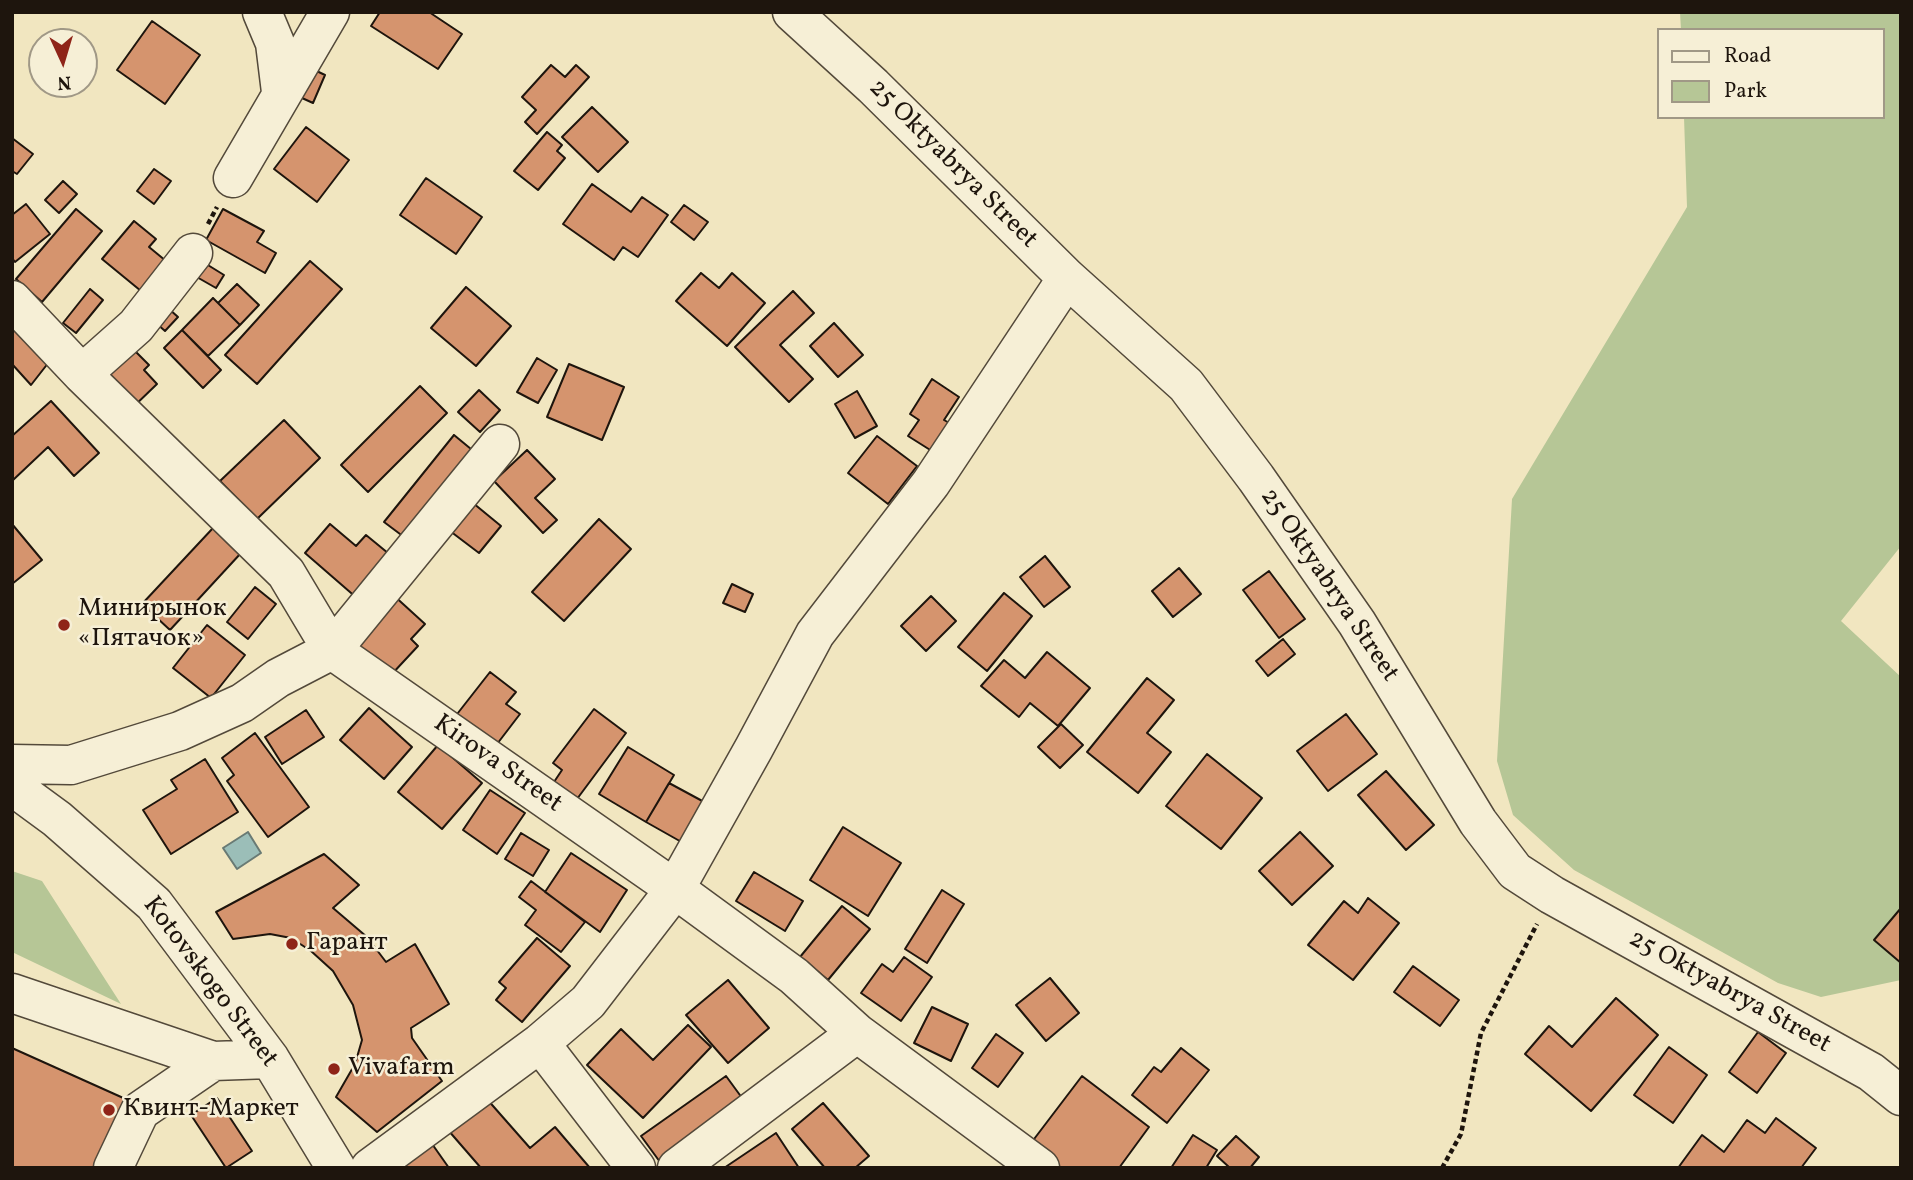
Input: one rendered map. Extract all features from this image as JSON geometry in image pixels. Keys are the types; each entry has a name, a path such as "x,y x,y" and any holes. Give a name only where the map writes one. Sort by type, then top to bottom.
{"street":[{"path":"262,12 275,43 281,92"},
{"path":"233,178 330,12"},
{"name":"25 Oktyabrya Street","path":"792,12 873,86 1067,278 1186,385 1256,478 1357,623 1478,822 1515,871 1552,895 1871,1072 1901,1096"},
{"path":"82,374 136,326 193,253"},
{"path":"370,1168 540,1043 588,1002 675,889 815,634 931,483 1067,278"},
{"name":"Kirova Street","path":"12,300 82,374 286,573 332,650 675,889 794,976 857,1033 1040,1168"},
{"path":"12,764 72,765 180,730 242,703 278,678 332,650 500,444"},
{"name":"Kotovskogo Street","path":"12,786 57,819 154,904 270,1059 336,1168"},
{"path":"12,816 57,819"},
{"path":"12,993 213,1061 270,1059"},
{"path":"677,1168 857,1033"},
{"path":"540,1043 636,1168"},
{"path":"113,1168 140,1111 213,1061"}],"path":[{"path":"193,253 233,178"},
{"path":"1442,1168 1461,1134 1482,1033 1552,895"}],"green space":[{"path":"1680,12 1901,12 1901,546 1841,621 1901,677 1901,980 1821,997 1778,983 1574,870 1513,815 1497,761 1512,499 1687,207 1684,119 1885,119 1885,28 1681,28"},
{"path":"12,871 42,881 121,1004 12,952"}],"water":[{"path":"248,832 261,853 237,869 223,848"}],"building":[{"path":"380,12 429,12 462,34 438,69 371,26"},
{"path":"152,21 200,55 165,104 117,70"},
{"path":"304,65 325,75 313,103 291,93"},
{"path":"551,65 565,77 576,65 589,77 537,134 525,122 536,110 522,97"},
{"path":"592,107 628,142 598,172 562,137"},
{"path":"306,127 349,160 317,202 274,169"},
{"path":"547,132 562,145 557,151 565,158 538,190 514,171"},
{"path":"12,138 33,154 17,174 12,171"},
{"path":"154,169 171,181 154,204 137,191"},
{"path":"426,178 482,217 456,254 400,215"},
{"path":"63,181 77,194 59,213 45,200"},
{"path":"592,184 631,212 642,197 668,215 638,257 623,247 614,260 563,224"},
{"path":"26,204 50,234 15,262 12,258 12,215"},
{"path":"684,205 708,222 694,240 671,222"},
{"path":"76,209 102,231 42,302 16,279"},
{"path":"223,209 264,231 257,242 276,253 265,273 206,240"},
{"path":"134,221 156,239 149,247 166,261 141,291 102,259"},
{"path":"310,261 342,289 257,384 225,355"},
{"path":"203,262 224,275 216,288 195,276"},
{"path":"701,273 719,288 732,273 765,303 727,346 676,301"},
{"path":"237,284 259,305 240,325 218,303"},
{"path":"466,287 511,326 476,366 431,328"},
{"path":"90,289 103,300 76,333 63,323"},
{"path":"793,291 814,313 780,345 813,379 789,402 735,347"},
{"path":"213,298 240,325 208,356 182,330"},
{"path":"169,309 178,317 165,331 156,323"},
{"path":"12,323 49,362 31,385 12,364"},
{"path":"834,323 863,355 838,377 810,346"},
{"path":"182,330 221,370 203,388 164,348"},
{"path":"132,348 149,365 144,370 157,384 129,411 99,380"},
{"path":"537,358 557,370 538,403 517,392"},
{"path":"569,364 624,387 602,440 547,417"},
{"path":"932,379 959,397 944,420 953,425 935,453 908,436 919,420 910,414"},
{"path":"420,386 447,413 368,492 341,465"},
{"path":"479,390 500,410 480,432 458,412"},
{"path":"857,391 877,426 855,438 835,404"},
{"path":"51,401 99,453 74,476 48,447 12,481 12,436"},
{"path":"284,420 320,458 257,519 220,481"},
{"path":"454,435 477,454 408,540 384,522"},
{"path":"877,436 917,466 888,504 848,473"},
{"path":"527,450 555,479 535,498 557,520 543,533 494,481"},
{"path":"473,503 501,526 479,553 450,531"},
{"path":"599,519 631,549 564,621 532,592"},
{"path":"12,524 42,560 12,584"},
{"path":"330,524 356,546 366,535 394,558 358,599 305,553"},
{"path":"213,528 241,553 170,630 142,604"},
{"path":"1045,556 1070,587 1044,607 1020,577"},
{"path":"1179,568 1201,594 1173,617 1152,591"},
{"path":"1269,571 1305,619 1279,638 1243,590"},
{"path":"732,584 753,594 745,612 723,603"},
{"path":"255,587 276,604 248,639 227,622"},
{"path":"391,593 425,624 411,639 418,646 391,675 350,638"},
{"path":"1004,593 1032,616 987,671 958,647"},
{"path":"931,596 956,621 926,651 901,626"},
{"path":"207,625 245,655 211,698 173,668"},
{"path":"1283,639 1295,654 1268,676 1256,661"},
{"path":"1047,652 1090,688 1058,726 1030,703 1019,717 981,686 1004,660 1025,678"},
{"path":"490,672 516,692 506,704 520,714 494,748 454,718"},
{"path":"1147,678 1174,700 1147,733 1171,752 1138,793 1087,752"},
{"path":"369,708 412,747 384,779 340,740"},
{"path":"594,709 626,733 577,799 554,782 562,770 553,763"},
{"path":"306,710 324,737 282,764 265,737"},
{"path":"1346,714 1377,754 1328,791 1297,751"},
{"path":"1061,724 1083,745 1060,768 1038,747"},
{"path":"255,733 309,807 268,837 227,781 234,775 222,758"},
{"path":"438,745 482,783 442,829 398,792"},
{"path":"628,747 674,775 646,822 599,794"},
{"path":"1207,754 1262,798 1221,849 1166,806"},
{"path":"205,759 238,812 171,854 143,810 177,789 171,780"},
{"path":"1386,771 1434,825 1406,850 1358,795"},
{"path":"669,783 706,803 685,844 646,822"},
{"path":"490,790 525,813 497,854 463,830"},
{"path":"843,827 901,863 868,916 810,880"},
{"path":"1300,832 1333,866 1292,905 1259,871"},
{"path":"521,833 549,850 533,876 505,859"},
{"path":"571,853 627,890 600,932 545,892"},
{"path":"324,854 359,885 333,908 367,937 386,962 415,944 449,1004 411,1028 412,1038 442,1081 377,1132 336,1097 355,1064 362,1040 353,1005 333,971 311,951 291,938 270,934 233,939 216,912"},
{"path":"754,872 803,901 785,931 736,901"},
{"path":"531,881 585,922 561,952 525,925 536,910 519,897"},
{"path":"942,890 964,904 927,963 905,949"},
{"path":"1368,898 1399,923 1353,980 1308,945 1344,901 1358,913"},
{"path":"842,906 870,929 828,980 800,957"},
{"path":"1901,908 1901,963 1874,940"},
{"path":"537,938 570,966 522,1022 496,1000 506,988 499,982"},
{"path":"904,957 932,977 901,1021 861,993 882,964 893,972"},
{"path":"1413,966 1459,1000 1440,1026 1394,992"},
{"path":"1050,978 1079,1013 1046,1041 1016,1005"},
{"path":"728,980 769,1028 728,1063 686,1015"},
{"path":"1616,998 1658,1035 1591,1111 1525,1054 1549,1026 1572,1047"},
{"path":"932,1007 968,1024 951,1061 914,1043"},
{"path":"688,1025 711,1047 643,1118 587,1065 621,1029 653,1060"},
{"path":"1758,1032 1786,1053 1757,1093 1729,1072"},
{"path":"996,1034 1023,1053 998,1087 972,1068"},
{"path":"1669,1047 1707,1075 1673,1123 1634,1095"},
{"path":"12,1048 130,1101 100,1168 12,1168"},
{"path":"1181,1048 1209,1070 1167,1123 1132,1095 1154,1067 1161,1072"},
{"path":"726,1076 745,1102 660,1162 641,1136"},
{"path":"1082,1076 1149,1127 1119,1168 1056,1168 1028,1147"},
{"path":"217,1098 252,1151 226,1168 191,1115"},
{"path":"486,1098 530,1148 555,1127 590,1168 481,1168 448,1130"},
{"path":"823,1103 869,1156 855,1168 825,1168 792,1129"},
{"path":"1776,1118 1816,1148 1801,1168 1678,1168 1702,1135 1724,1152 1747,1120 1765,1133"},
{"path":"776,1133 799,1168 724,1168"},
{"path":"1193,1135 1217,1150 1206,1168 1171,1168"},
{"path":"1236,1136 1259,1157 1250,1168 1230,1168 1217,1156"},
{"path":"430,1141 449,1168 398,1168"}],"place":[{"name":"Минирынок «Пятачок»","path":"64,625"},
{"name":"Гарант","path":"292,944"},
{"name":"Vivafarm","path":"334,1069"},
{"name":"Квинт-Маркет","path":"109,1110"}]}
